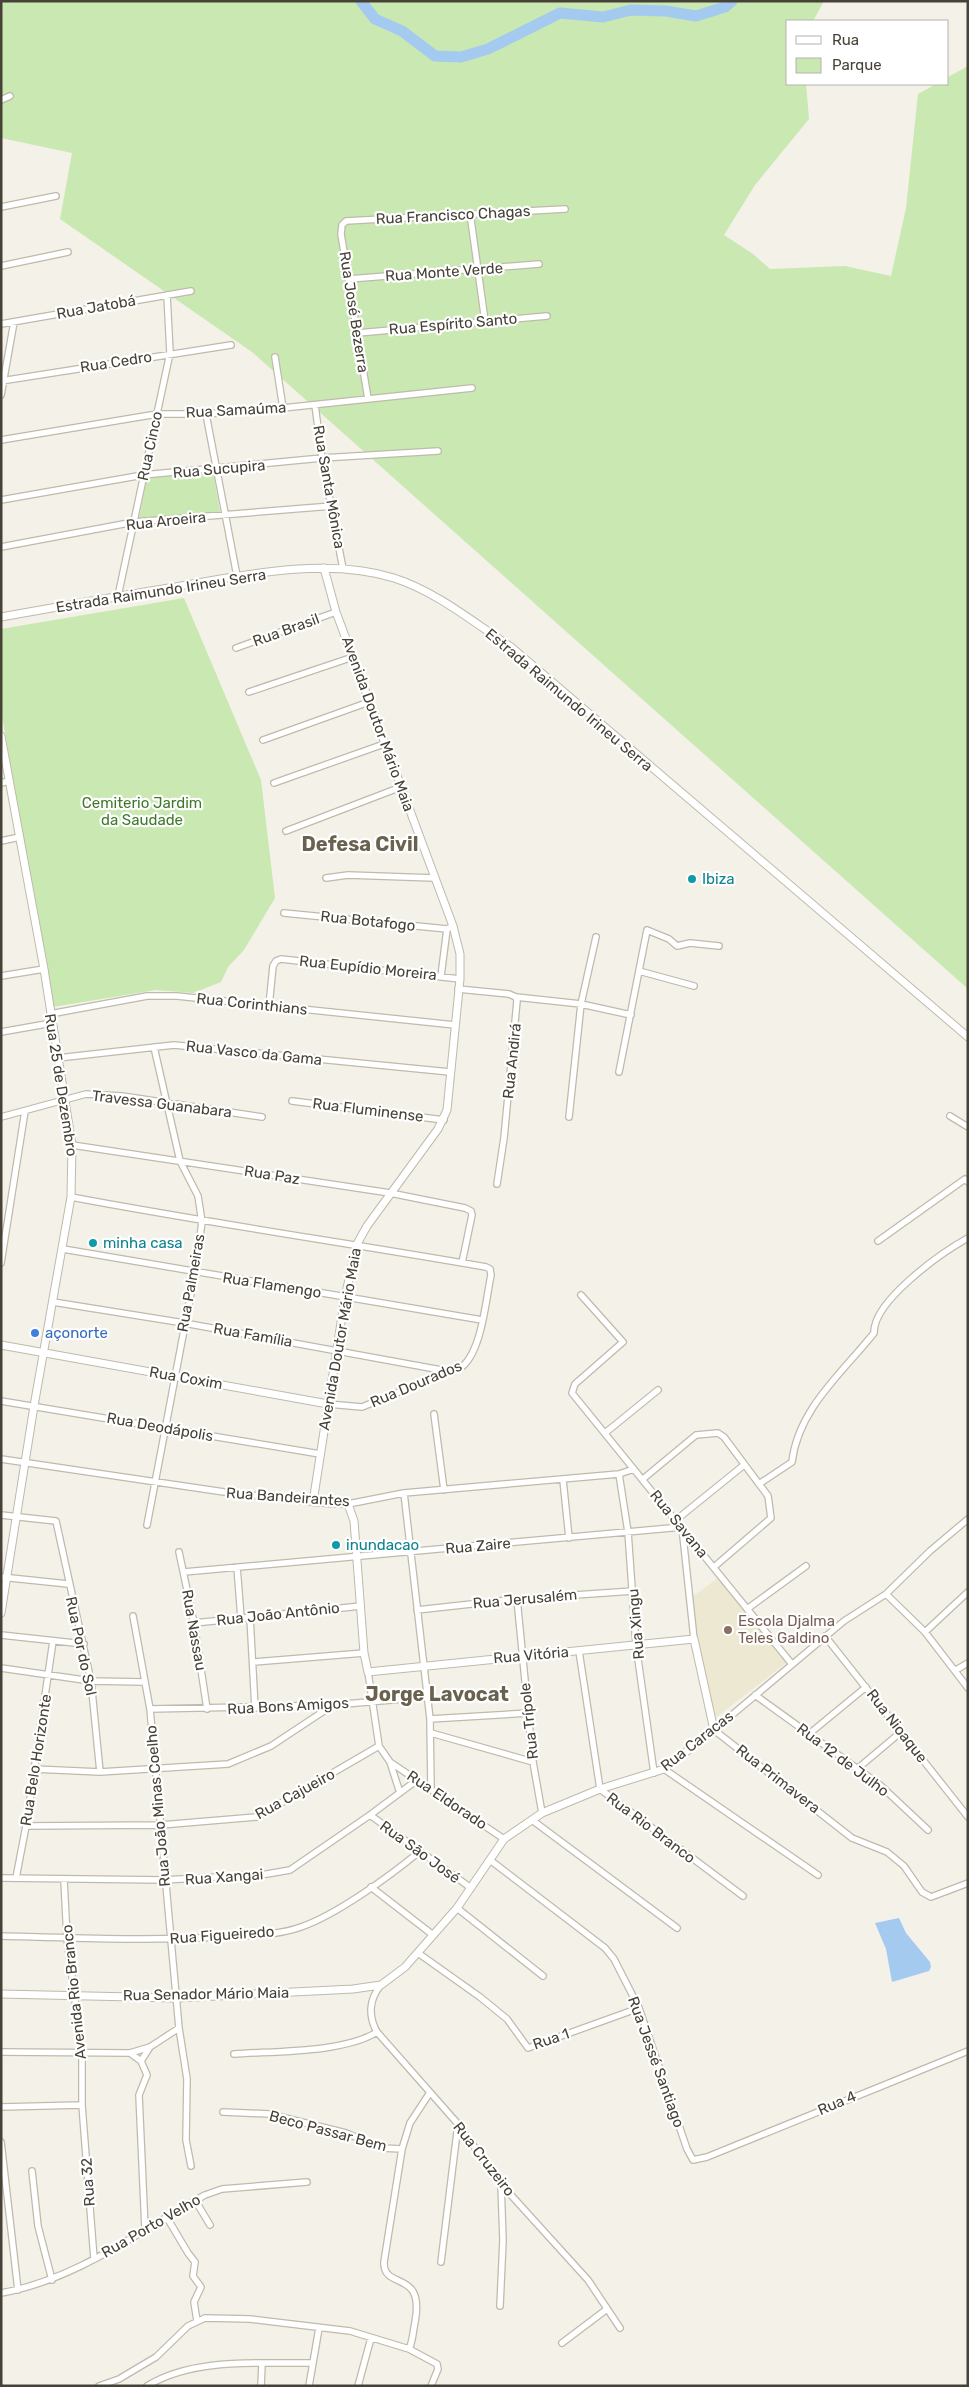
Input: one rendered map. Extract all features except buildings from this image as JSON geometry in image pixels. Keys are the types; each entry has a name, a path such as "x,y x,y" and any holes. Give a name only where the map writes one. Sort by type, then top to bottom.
{"street":[{"path":"1,100 10,96"},
{"path":"1,207 56,196"},
{"name":"Rua Francisco Chagas","path":"342,225 346,222 470,213 565,209"},
{"path":"470,213 485,321"},
{"name":"Rua José Bezerra","path":"342,225 368,399"},
{"path":"1,266 68,252"},
{"name":"Rua Monte Verde","path":"349,279 539,264"},
{"name":"Rua Jatobá","path":"1,324 191,290"},
{"name":"Rua Cinco","path":"118,596 170,353 167,295"},
{"name":"Rua Espírito Santo","path":"358,332 547,316"},
{"path":"1,395 2,380 14,322"},
{"name":"Rua Cedro","path":"2,380 231,345"},
{"path":"275,357 283,408"},
{"name":"Rua Samaúma","path":"1,440 157,414 206,414 283,408 472,388"},
{"name":"Rua Santa Mônica","path":"315,405 322,458 343,570"},
{"path":"206,414 237,576"},
{"name":"Rua Sucupira","path":"1,500 144,475 217,470 322,458 438,451"},
{"name":"Rua Aroeira","path":"1,547 134,522 332,506"},
{"name":"Estrada Raimundo Irineu Serra","path":"1,617 237,576 324,568 392,578 418,587 444,602 510,647 968,1037"},
{"name":"Avenida Doutor Mário Maia","path":"313,1502 345,1297 357,1244 390,1193 444,1120 460,979 460,954 336,612 324,568"},
{"name":"Rua Brasil","path":"236,648 336,612"},
{"path":"249,692 353,656"},
{"path":"264,740 369,702"},
{"name":"Rua 25 de Dezembro","path":"1,736 44,968 63,1099 72,1145 71,1197 34,1406 17,1518 4,1578 1,1613"},
{"path":"274,783 384,744"},
{"path":"1,783 10,782"},
{"path":"286,831 401,787"},
{"path":"1,841 20,837"},
{"path":"326,878 348,874 434,878"},
{"name":"Rua Botafogo","path":"284,912 450,927"},
{"path":"441,976 450,927"},
{"path":"619,1072 647,930 669,939 677,946 690,943 719,946"},
{"path":"569,1118 581,1004 596,937"},
{"name":"Rua Eupídio Moreira","path":"270,1006 273,966 276,961 281,959 460,979"},
{"path":"1,976 44,968"},
{"path":"639,971 694,986"},
{"path":"458,989 581,1004 631,1015"},
{"name":"Rua Corinthians","path":"50,1014 160,995 198,997 455,1025"},
{"name":"Rua Andirá","path":"497,1184 518,1004 516,997"},
{"path":"1,1032 52,1023"},
{"name":"Rua Vasco da Gama","path":"58,1058 174,1045 450,1072"},
{"name":"Rua Palmeiras","path":"147,1525 195,1272 202,1222 198,1196 180,1161 154,1047"},
{"name":"Travessa Guanabara","path":"1,1117 63,1099 86,1094 101,1094 262,1117"},
{"name":"Rua Fluminense","path":"292,1101 444,1120"},
{"path":"1,1263 25,1111"},
{"path":"950,1116 968,1127"},
{"name":"Rua Paz","path":"72,1145 390,1193 471,1211 462,1263"},
{"path":"878,1241 965,1179 968,1182"},
{"path":"71,1197 202,1222 357,1244 462,1263"},
{"path":"759,1484 792,1462 794,1446 826,1389 874,1334 874,1326 887,1302 939,1254 968,1238"},
{"name":"Rua Flamengo","path":"63,1249 482,1320"},
{"name":"Rua Dourados","path":"328,1404 362,1407 463,1366 470,1357 482,1320 490,1269 462,1263"},
{"name":"Rua Savana","path":"581,1295 623,1342 575,1384 572,1393 791,1663"},
{"name":"Rua Família","path":"53,1302 184,1323 452,1372"},
{"name":"Rua Coxim","path":"1,1345 328,1404"},
{"path":"605,1434 658,1390"},
{"name":"Rua Deodápolis","path":"1,1401 320,1454"},
{"path":"434,1414 444,1490"},
{"path":"643,1479 692,1437 711,1432 721,1434 768,1496 771,1518 714,1567"},
{"name":"Rua Bandeirantes","path":"1,1459 155,1480 224,1492 348,1504 404,1493 563,1480 619,1474 634,1469"},
{"path":"676,1520 744,1465"},
{"name":"Rua Xingu","path":"619,1474 628,1532 636,1644 654,1773"},
{"path":"563,1480 569,1538"},
{"path":"404,1493 430,1720 431,1788"},
{"path":"348,1504 354,1521 364,1652 379,1746 390,1762 400,1793"},
{"path":"1,1516 17,1518"},
{"name":"Rua Por do Sol","path":"17,1518 56,1521 68,1584 84,1644 91,1681 100,1772"},
{"name":"Rua Caracas","path":"381,1985 405,1967 457,1908 504,1839 542,1814 600,1789 664,1769 714,1730 791,1663 844,1621 886,1594 968,1519"},
{"path":"682,1528 694,1639 714,1730"},
{"name":"Rua Zaire","path":"184,1572 682,1528"},
{"name":"Rua Nassau","path":"179,1552 194,1623 207,1709"},
{"path":"747,1609 806,1566"},
{"path":"237,1567 241,1618"},
{"path":"4,1578 68,1584"},
{"name":"Rua Jerusalém","path":"417,1610 517,1599 633,1591"},
{"path":"925,1632 968,1592"},
{"path":"886,1594 925,1632 968,1688"},
{"name":"Rua Trípole","path":"517,1599 533,1762 542,1814"},
{"name":"Rua João Antônio","path":"194,1623 361,1606"},
{"name":"Rua João Minas Coelho","path":"133,1616 150,1709 164,1880 179,2028"},
{"path":"250,1617 255,1708"},
{"path":"1,1636 84,1644"},
{"name":"Rua Nioaque","path":"825,1636 968,1817"},
{"name":"Rua Vitória","path":"368,1672 694,1639"},
{"name":"Rua Belo Horizonte","path":"16,1878 26,1826 53,1641"},
{"name":"Rua Rio Branco","path":"579,1651 600,1789 743,1896"},
{"path":"253,1662 364,1652"},
{"path":"956,1670 968,1663"},
{"path":"1,1668 91,1681 145,1682"},
{"path":"810,1734 866,1687"},
{"name":"Rua 12 de Julho","path":"755,1695 894,1797 928,1830"},
{"name":"Rua Bons Amigos","path":"150,1709 333,1705 427,1696"},
{"path":"34,1769 100,1772 228,1764 243,1760 271,1746 333,1705"},
{"path":"430,1720 529,1713"},
{"name":"Rua Primavera","path":"714,1730 852,1838 887,1852 904,1866 919,1888 931,1897 968,1883"},
{"path":"857,1769 901,1732"},
{"path":"431,1733 533,1762"},
{"name":"Rua Cajueiro","path":"26,1826 161,1825 257,1817 379,1746"},
{"name":"Rua Eldorado","path":"390,1762 504,1839"},
{"path":"664,1769 818,1875"},
{"name":"Rua Xangai","path":"1,1878 164,1880 267,1874 290,1870 417,1780"},
{"name":"Rua São José","path":"370,1815 471,1888"},
{"path":"532,1820 677,1928"},
{"name":"Rua Figueiredo","path":"1,1936 170,1939 267,1934 300,1928 325,1916 371,1887 397,1870 419,1852"},
{"name":"Rua Jessé Santiago","path":"490,1860 611,1954 638,2008 690,2157 695,2160 708,2157"},
{"name":"Avenida Rio Branco","path":"64,1880 67,1938 82,2054 82,2105"},
{"path":"371,1887 434,1935"},
{"path":"457,1908 543,1976"},
{"name":"Rua 1","path":"418,1953 482,1998 507,2019 519,2034 524,2045 530,2048 638,2008"},
{"name":"Rua Senador Mário Maia","path":"1,1994 177,1998 353,1989 381,1985"},
{"name":"Rua Cruzeiro","path":"381,1985 375,1992 371,2006 372,2021 377,2032 458,2124 501,2184 588,2280 620,2328"},
{"path":"1,2052 130,2053 150,2047 179,2028 187,2079 186,2140 191,2166"},
{"path":"234,2054 340,2046 366,2038 377,2032"},
{"path":"141,2061 150,2047"},
{"name":"Rua 4","path":"708,2157 968,2052"},
{"path":"130,2053 141,2061 147,2075 140,2092 144,2229"},
{"path":"409,2349 418,2309 417,2298 412,2288 388,2274 385,2270 384,2262 402,2149 410,2123 430,2094"},
{"path":"1,2107 82,2105"},
{"name":"Rua 32","path":"82,2105 94,2259"},
{"name":"Beco Passar Bem","path":"224,2112 269,2114 346,2133 382,2148 402,2149"},
{"path":"441,2262 458,2124"},
{"path":"1,2142 18,2290"},
{"path":"32,2172 38,2226 52,2280"},
{"name":"Rua Porto Velho","path":"1,2293 52,2280 94,2259 166,2216 222,2189 307,2182"},
{"path":"500,2306 503,2240 501,2184"},
{"path":"196,2200 210,2225"},
{"path":"166,2216 195,2262 192,2276 201,2287 194,2302 197,2321"},
{"path":"562,2343 606,2309"},
{"path":"99,2386 119,2379 156,2357 197,2321 205,2318 244,2318 350,2331 409,2349 437,2364 438,2369 431,2386"},
{"path":"309,2386 312,2363 321,2328"},
{"path":"358,2386 371,2338"},
{"path":"147,2386 158,2379 192,2369 312,2363"},
{"path":"261,2386 262,2364"}],"shaded area":[{"name":"Escola Djalma Teles Galdino","path":"718,1578 786,1663 718,1716 710,1715 692,1597"}],"green space":[{"path":"1,1 824,1 814,20 786,20 786,85 806,85 809,119 755,185 724,235 753,254 770,269 845,266 891,276 906,208 918,94 934,85 949,85 949,76 968,66 968,989 252,352 60,219 72,153 1,138"},
{"path":"213,472 220,512 139,519 147,478"},
{"name":"Cemiterio Jardim da Saudade","path":"184,598 261,780 275,898 244,950 228,967 221,982 193,993 156,990 53,1007 1,710 1,629"}],"water":[{"path":"899,1918 906,1933 930,1962 931,1967 929,1971 892,1982 886,1949 875,1923"}],"waterway":[{"path":"361,1 375,19 402,31 435,56 461,57 488,49 560,13 603,17 631,10 666,11 696,16 725,7 732,1"}],"place":[{"name":"Ibiza","path":"692,879"},
{"name":"minha casa","path":"93,1243"},
{"name":"açonorte","path":"35,1333"},
{"name":"inundacao","path":"336,1545"},
{"name":"Escola Djalma Teles Galdino","path":"728,1630"}],"district":[{"name":"Defesa Civil","path":"360,844"},
{"name":"Jorge Lavocat","path":"437,1694"}]}
